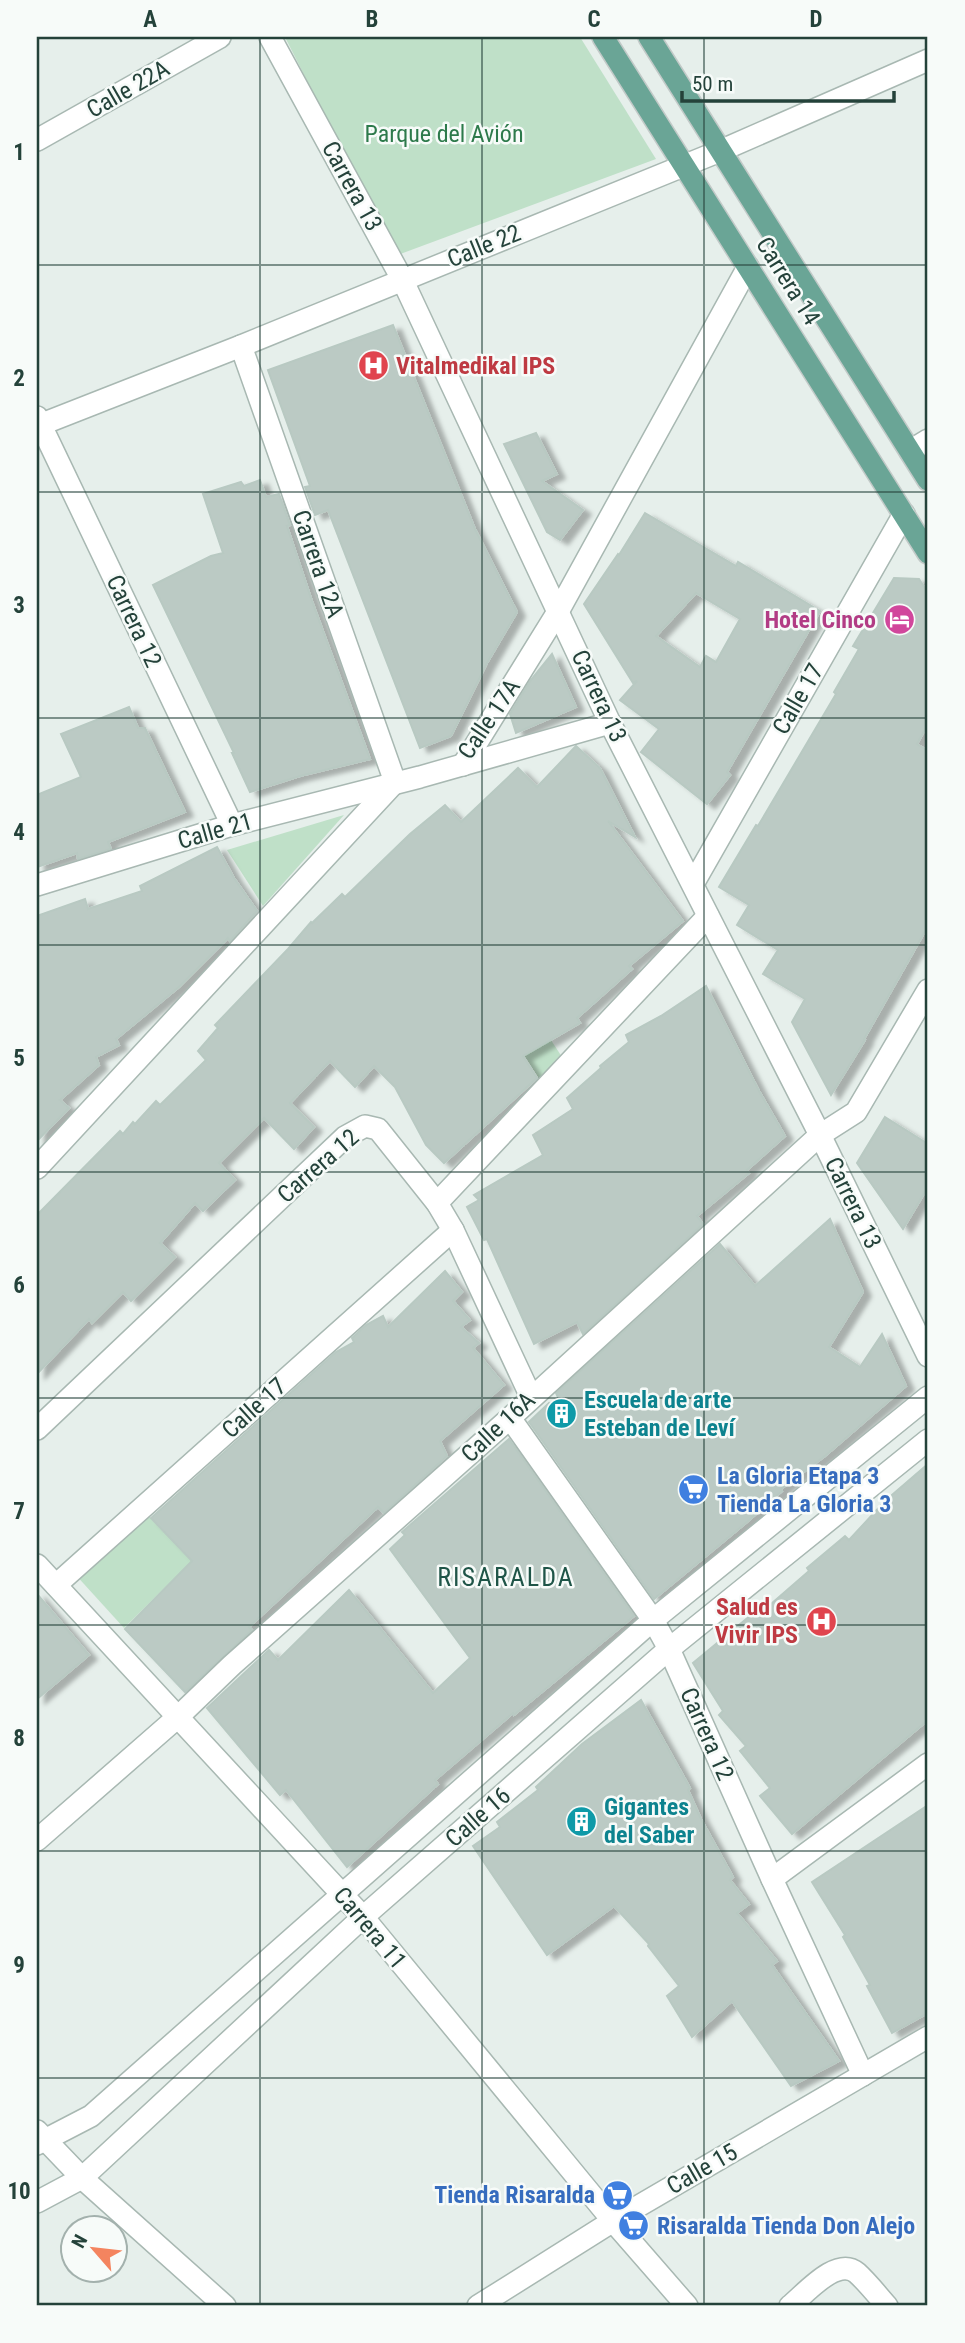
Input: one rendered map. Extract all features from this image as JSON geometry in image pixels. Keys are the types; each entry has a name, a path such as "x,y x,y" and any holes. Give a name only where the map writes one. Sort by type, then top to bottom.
{"main road":[{"name":"Carrera 14","path":"603,37 928,553"},
{"name":"Carrera 14","path":"649,37 928,480"}],"street":[{"name":"Calle 22A","path":"37,140 219,37"},
{"name":"Carrera 13","path":"270,37 402,279 610,723 820,1135 928,1356"},
{"name":"Calle 22","path":"38,422 241,346 720,151 928,60"},
{"name":"Calle 17A","path":"395,782 463,765 559,610 748,267"},
{"name":"Carrera 12A","path":"241,346 395,782"},
{"name":"Carrera 12","path":"38,422 232,825"},
{"path":"910,452 928,440"},
{"name":"Calle 17","path":"693,884 904,514"},
{"path":"463,765 610,723"},
{"path":"37,1168 395,782"},
{"name":"Calle 21","path":"37,885 232,825 395,782"},
{"path":"437,1203 708,916"},
{"name":"Calle 16A","path":"37,1840 510,1418 820,1135 856,1112 928,990"},
{"name":"Carrera 12","path":"37,1429 345,1137 365,1126 377,1129 437,1203 453,1230 531,1397"},
{"name":"Calle 17","path":"56,1585 453,1230"},
{"name":"Calle 16","path":"40,2138 91,2116 653,1620 928,1397"},
{"name":"Carrera 12","path":"510,1418 653,1620 669,1649 863,2075"},
{"name":"Calle 16","path":"37,2202 82,2178 363,1917 669,1649 928,1440"},
{"name":"Carrera 11","path":"37,1565 363,1917 613,2221 687,2306"},
{"path":"772,1879 928,1765"},
{"name":"Calle 15","path":"478,2306 613,2221 928,2037"},
{"path":"40,2138 225,2306"},
{"path":"790,2306 835,2269 846,2267 856,2272 887,2306"}],"green space":[{"name":"Parque del Avión","path":"285,37 580,37 656,159 395,256"},
{"path":"344,815 263,906 227,850"},
{"path":"492,949 562,1057 540,1080 469,971"},
{"path":"143,1510 192,1561 124,1628 74,1573"}],"building":[{"path":"393,325 475,529 517,612 487,663 451,736 420,748 328,510 315,515 305,487 310,486 268,370"},
{"path":"536,433 557,474 542,481 583,510 560,540 547,532 504,444"},
{"path":"260,480 266,497 279,494 312,601 370,759 300,776 250,792 153,585 211,556 223,553 203,494 241,482 244,486"},
{"path":"645,513 736,566 738,562 820,611 727,772 730,775 707,804 641,752 659,729 620,700 637,681 633,683 584,604","holes":["696,593 740,619 716,662 706,656 700,667 656,636"]},
{"path":"894,578 919,579 928,593 928,724 917,744 928,751 928,926 865,1040 831,1095 792,1022 805,999 763,974 778,950 737,925 749,905 719,887 836,694 834,692 859,649 853,646"},
{"path":"552,654 576,707 516,733 510,714 530,681"},
{"path":"129,707 138,728 145,728 185,812 108,842 111,849 78,859 77,853 37,867 37,795 81,777 61,734"},
{"path":"576,746 600,768 635,837 608,821 683,921 629,966 632,969 577,1018 580,1023 523,1056 537,1078 444,1163 426,1145 395,1087 374,1066 355,1087 330,1061 290,1103 314,1127 294,1149 264,1118 219,1163 235,1180 203,1211 195,1203 160,1243 175,1257 131,1301 123,1292 92,1323 89,1319 37,1374 37,1215 120,1131 123,1134 133,1122 135,1124 156,1101 160,1105 206,1060 198,1051 218,1028 215,1025 311,922 342,894 345,897 410,834 445,805 461,822 518,768 537,787"},
{"path":"217,847 257,911 230,941 228,938 179,987 116,1039 119,1045 96,1057 99,1065 60,1100 69,1108 37,1141 37,916 85,899 88,909 142,891 140,886"},
{"path":"706,986 785,1136 747,1170 749,1173 697,1216 703,1224 583,1334 577,1322 534,1344 487,1239 484,1240 467,1207 479,1200 474,1195 543,1155 533,1135 573,1109 567,1098 629,1042 626,1035"},
{"path":"885,1117 928,1144 928,1187 903,1229 857,1163"},
{"path":"830,1219 863,1292 829,1347 860,1367 882,1334 906,1386 654,1599 529,1422 549,1403 561,1418 566,1415 556,1393 720,1244 755,1286"},
{"path":"445,1271 462,1292 453,1301 470,1320 461,1327 479,1343 473,1348 504,1385 440,1441 447,1456 384,1513 378,1507 249,1627 252,1630 185,1692 125,1629 192,1561 151,1518 336,1352 354,1342 352,1338 366,1325 383,1316 388,1327"},
{"path":"509,1439 634,1616 435,1780 438,1784 347,1867 286,1790 280,1795 207,1708 269,1650 278,1660 349,1590 433,1693 470,1658 390,1549 405,1535 402,1532"},
{"path":"928,1464 928,1720 792,1834 760,1796 770,1788 740,1751 746,1746 719,1715 723,1711 693,1663 768,1601 771,1604 809,1571 807,1568 845,1536 849,1540 885,1501"},
{"path":"37,1594 89,1655 37,1699"},
{"path":"641,1700 690,1788 688,1790 701,1819 733,1877 730,1880 749,1904 737,1913 777,1961 772,1965 839,2061 791,2086 732,2001 692,2037 667,1996 679,1986 649,1944 614,1906 547,1955 473,1846 500,1827 497,1822 538,1790 536,1787 582,1744"},
{"path":"928,1805 928,2013 892,2033 867,1986 870,1985 843,1937 845,1935 812,1882"}],"place":[{"name":"Vitalmedikal IPS","path":"373,366"},
{"name":"Hotel Cinco","path":"899,620"},
{"name":"Escuela de arte Esteban de Leví","path":"561,1414"},
{"name":"La Gloria Etapa 3 Tienda La Gloria 3","path":"694,1490"},
{"name":"Salud es Vivir IPS","path":"821,1621"},
{"name":"Gigantes del Saber","path":"581,1821"},
{"name":"Tienda Risaralda","path":"618,2195"},
{"name":"Risaralda Tienda Don Alejo","path":"634,2226"}],"district":[{"name":"RISARALDA","path":"506,1577"}]}
